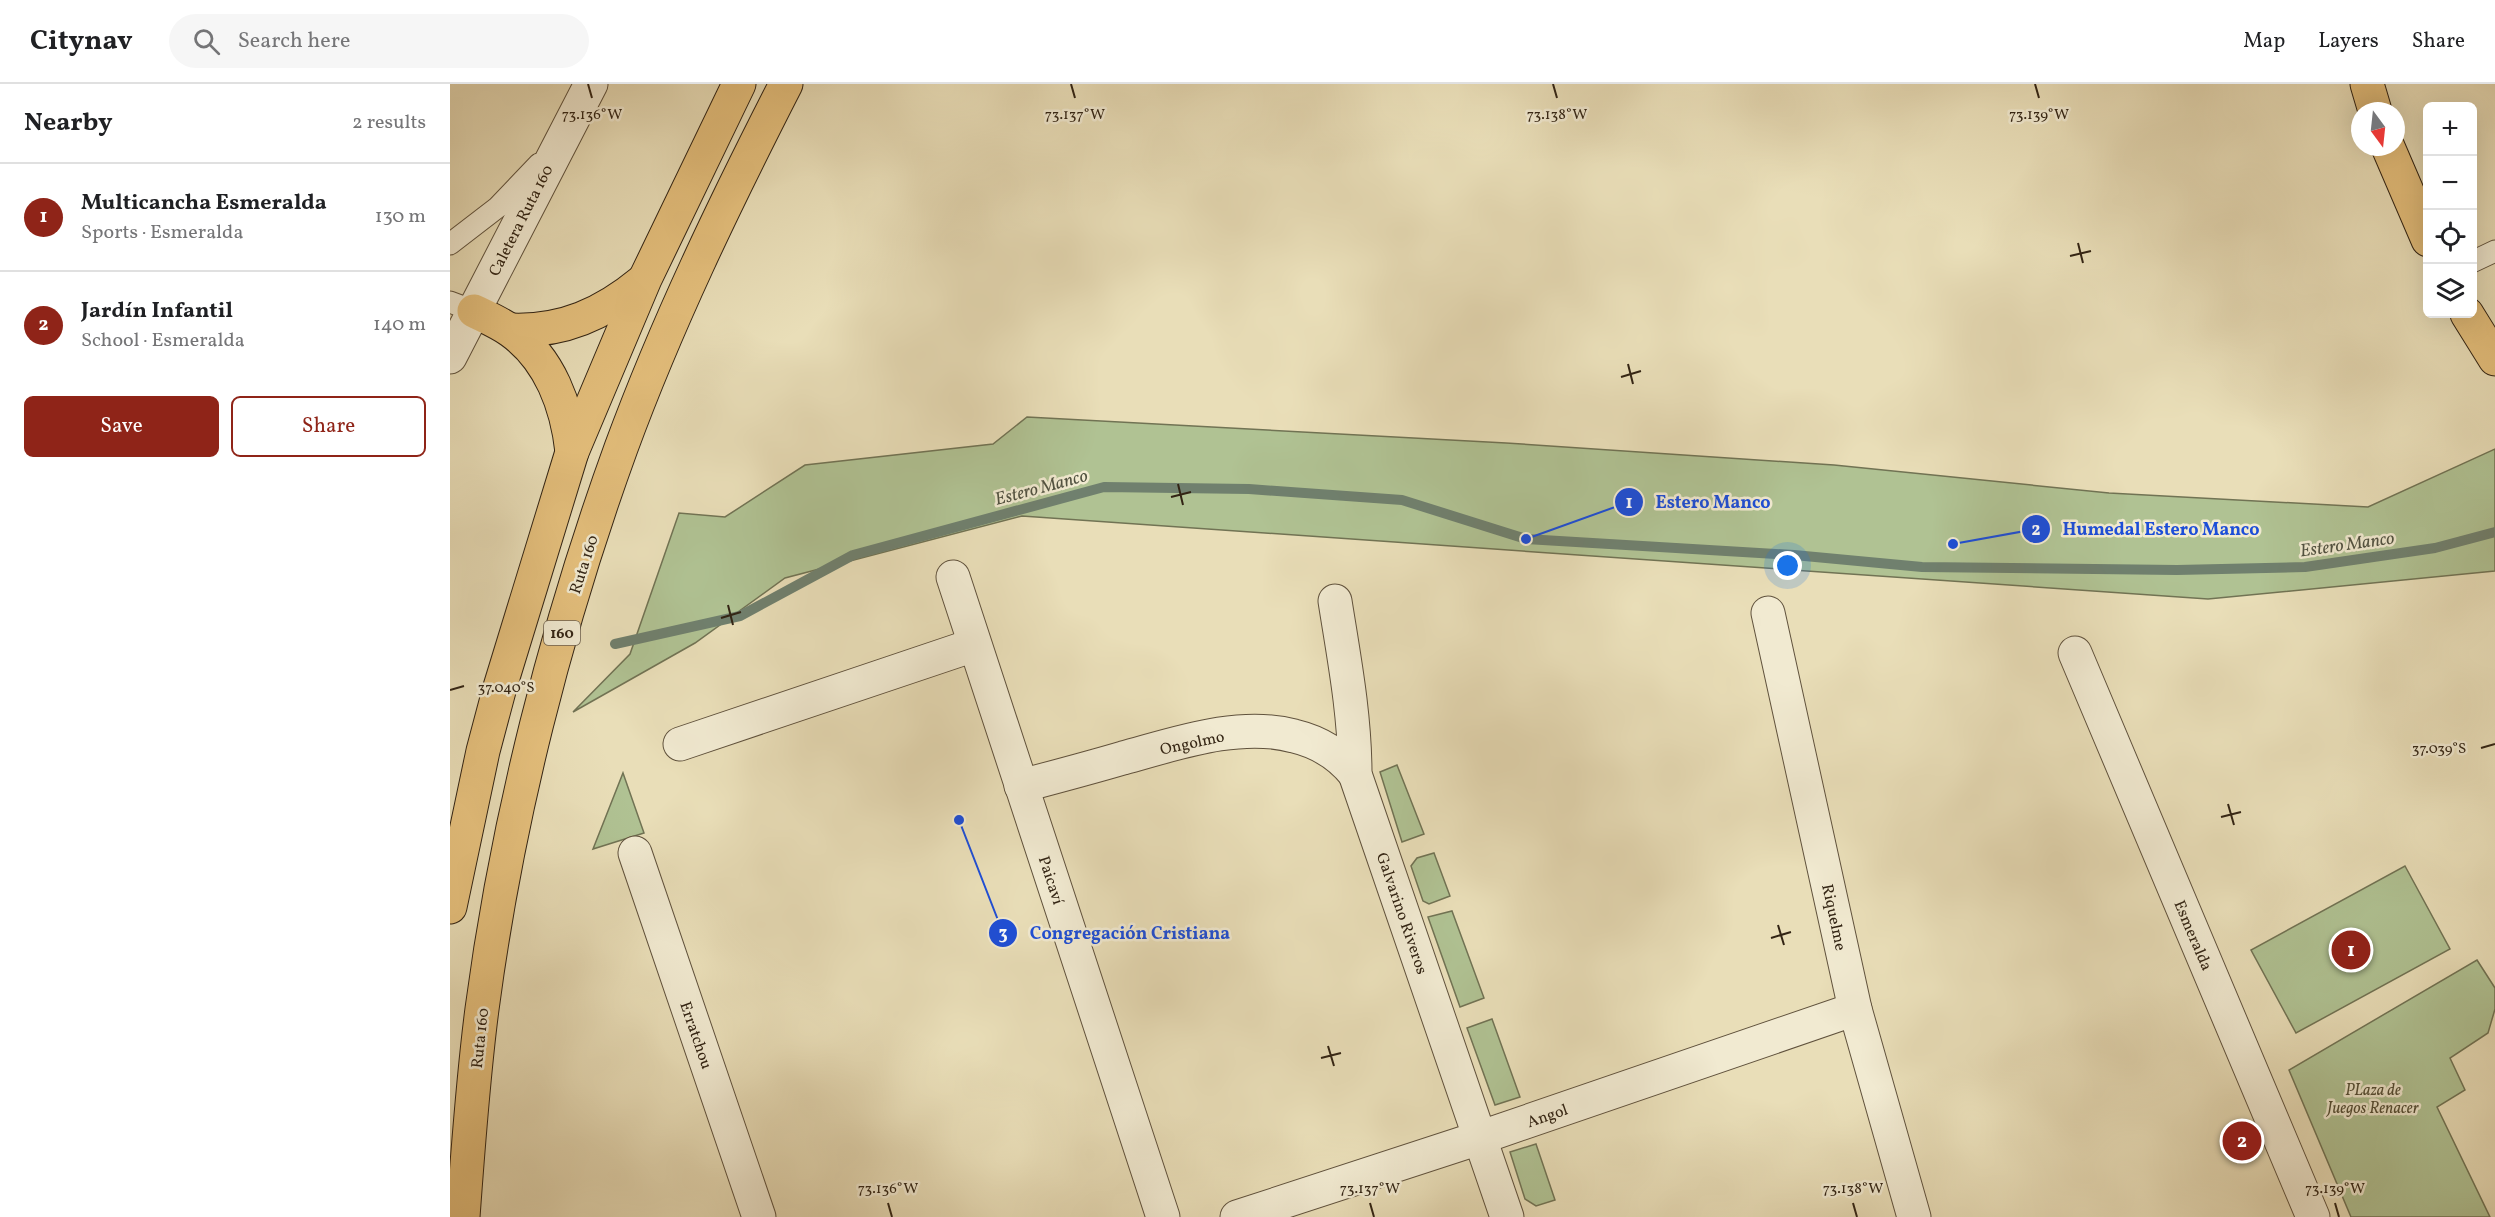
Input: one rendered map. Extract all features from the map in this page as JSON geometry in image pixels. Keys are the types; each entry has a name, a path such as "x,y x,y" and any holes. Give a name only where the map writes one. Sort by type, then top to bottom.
{"main road":[{"name":"160","path":"450,907 483,751 500,687 572,452 645,279 739,84"},
{"name":"Ruta 160","path":"463,1217 482,1010 500,895 518,806 563,630 621,448 689,281 786,84"},
{"path":"2367,84 2372,102"},
{"path":"2392,156 2423,230"},
{"path":"511,330 535,331 578,321 596,314 622,298 645,279"},
{"path":"462,306 511,330 533,352 562,400 569,426 572,452"},
{"path":"2469,318 2495,359"}],"street":[{"name":"Caletera Ruta 160","path":"450,357 462,306 591,84"},
{"name":"Paicaví","path":"953,577 1163,1217"},
{"name":"Galvarino Riveros","path":"1335,601 1352,706 1355,774 1507,1217"},
{"name":"Riquelme","path":"1768,613 1855,1009 1914,1217"},
{"path":"680,744 974,645"},
{"name":"Esmeralda","path":"2075,653 2313,1217"},
{"name":"Ongolmo","path":"1021,786 1186,741 1251,732 1292,735 1310,741 1344,760 1355,774"},
{"name":"Erratchou","path":"635,853 759,1217"},
{"name":"Angol","path":"1237,1217 1855,1009"}],"lane":[{"path":"450,244 498,207 526,179 575,115"},
{"path":"2477,260 2495,251"}],"green space":[{"path":"1027,417 1506,443 1834,465 2109,493 2368,507 2495,449 2495,571 2208,599 1022,516 785,578 695,643 573,712 630,654 679,513 725,517 805,465 993,444"},
{"path":"1397,765 1424,834 1402,842 1380,772"},
{"path":"623,773 644,833 593,849"},
{"path":"1434,853 1450,896 1429,904 1423,901 1411,866 1417,858"},
{"path":"2405,866 2450,949 2296,1033 2251,950"},
{"path":"1452,911 1484,998 1460,1007 1428,917"},
{"name":"PLaza de Juegos Renacer","path":"2477,960 2495,988 2495,1009 2488,1033 2450,1058 2465,1090 2437,1107 2490,1217 2351,1217 2289,1070"},
{"path":"1492,1019 1520,1097 1495,1105 1467,1028"},
{"path":"1536,1144 1555,1200 1536,1206 1525,1199 1510,1152"}],"waterway":[{"name":"Estero Manco","path":"615,644 740,616 853,555 1104,487 1249,489 1402,500 1526,539 1794,555 1922,567 2177,570 2305,567 2435,548 2495,532"}],"place":[{"name":"Estero Manco","path":"1526,539"},
{"name":"Humedal Estero Manco","path":"1953,544"},
{"name":"Congregación Cristiana","path":"959,820"},
{"name":"Multicancha Esmeralda","path":"2351,950"},
{"name":"Jardín Infantil","path":"2242,1141"}]}
